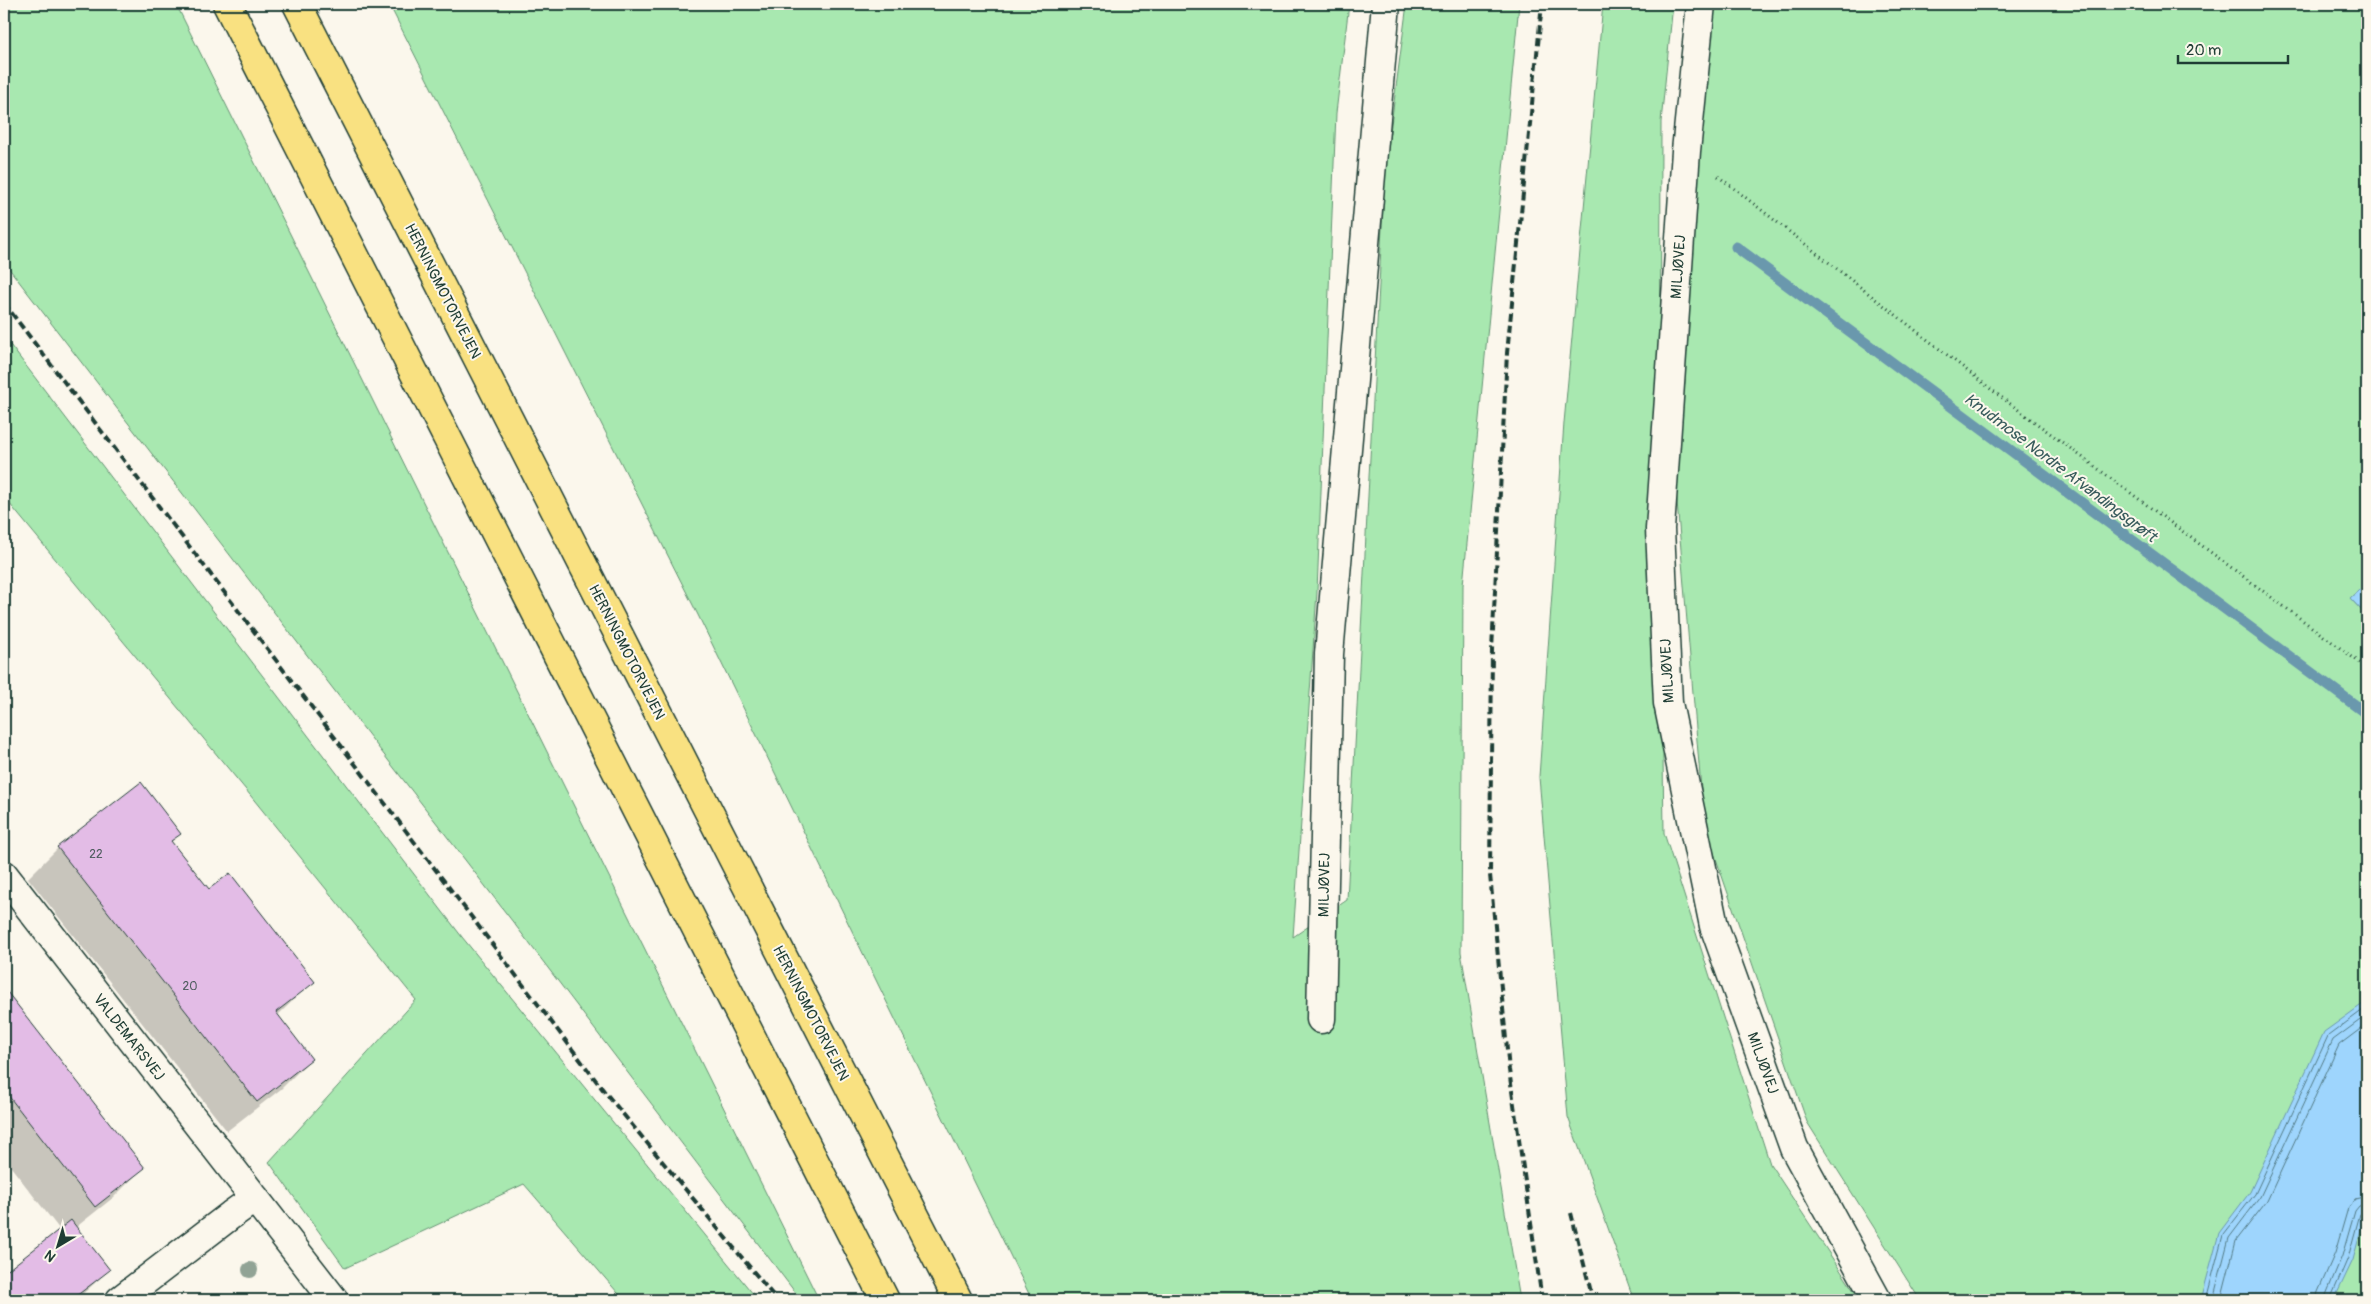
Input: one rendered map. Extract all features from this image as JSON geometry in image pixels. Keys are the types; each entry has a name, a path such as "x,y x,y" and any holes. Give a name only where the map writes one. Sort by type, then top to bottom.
{"highway":[{"path":"227,4 885,1300"},
{"name":"HERNINGMOTORVEJEN","path":"297,4 958,1300"}],"street":[{"name":"MILJØVEJ","path":"1321,1018 1329,654 1386,4"},
{"name":"MILJØVEJ","path":"1701,4 1686,151 1660,529 1668,703 1714,926 1794,1148 1878,1300"},
{"name":"VALDEMARSVEJ","path":"4,875 334,1300"},
{"path":"120,1300 231,1214 255,1198"}],"path":[{"path":"1686,151 2001,397 2367,668"}],"green space":[{"path":"4,4 176,4 819,1300 801,1300 516,926 4,262"},
{"path":"389,4 1349,4 1336,113 1317,592 1293,937 1347,900 1385,170 1407,4 1519,4 1463,585 1461,952 1520,1300 1032,1300 698,615"},
{"path":"1603,4 1673,4 1661,122 1660,529 1664,833 1770,1164 1860,1300 1634,1300 1568,1117 1539,777 1564,423"},
{"path":"1714,4 2367,4 2367,583 2350,598 2367,616 2367,1300 1920,1300 1807,1122 1704,824 1675,478 1697,160"},
{"path":"4,337 462,937 758,1300 624,1300 524,1184 345,1268 269,1162 416,1000 246,790 4,497"}],"water":[{"path":"2367,583 2367,616 2350,598"},
{"path":"2367,1001 2367,1207 2353,1260 2334,1300 2201,1300 2219,1233 2250,1192 2324,1032"}],"building":[{"path":"141,782 181,834 171,841 209,889 230,873 315,982 276,1012 312,1059 257,1102 57,847"},
{"path":"4,988 145,1168 95,1207 4,1090"},
{"path":"71,1220 110,1270 71,1300 4,1300 4,1273"}],"waterway":[{"name":"Knudmose Nordre Afvandingsgrøft","path":"1736,247 2367,714"}],"railway":[{"path":"1542,4 1507,353 1492,650 1490,875 1509,1070 1542,1300"},
{"path":"4,303 604,1091 777,1300"},
{"path":"1571,1213 1593,1300"}]}
